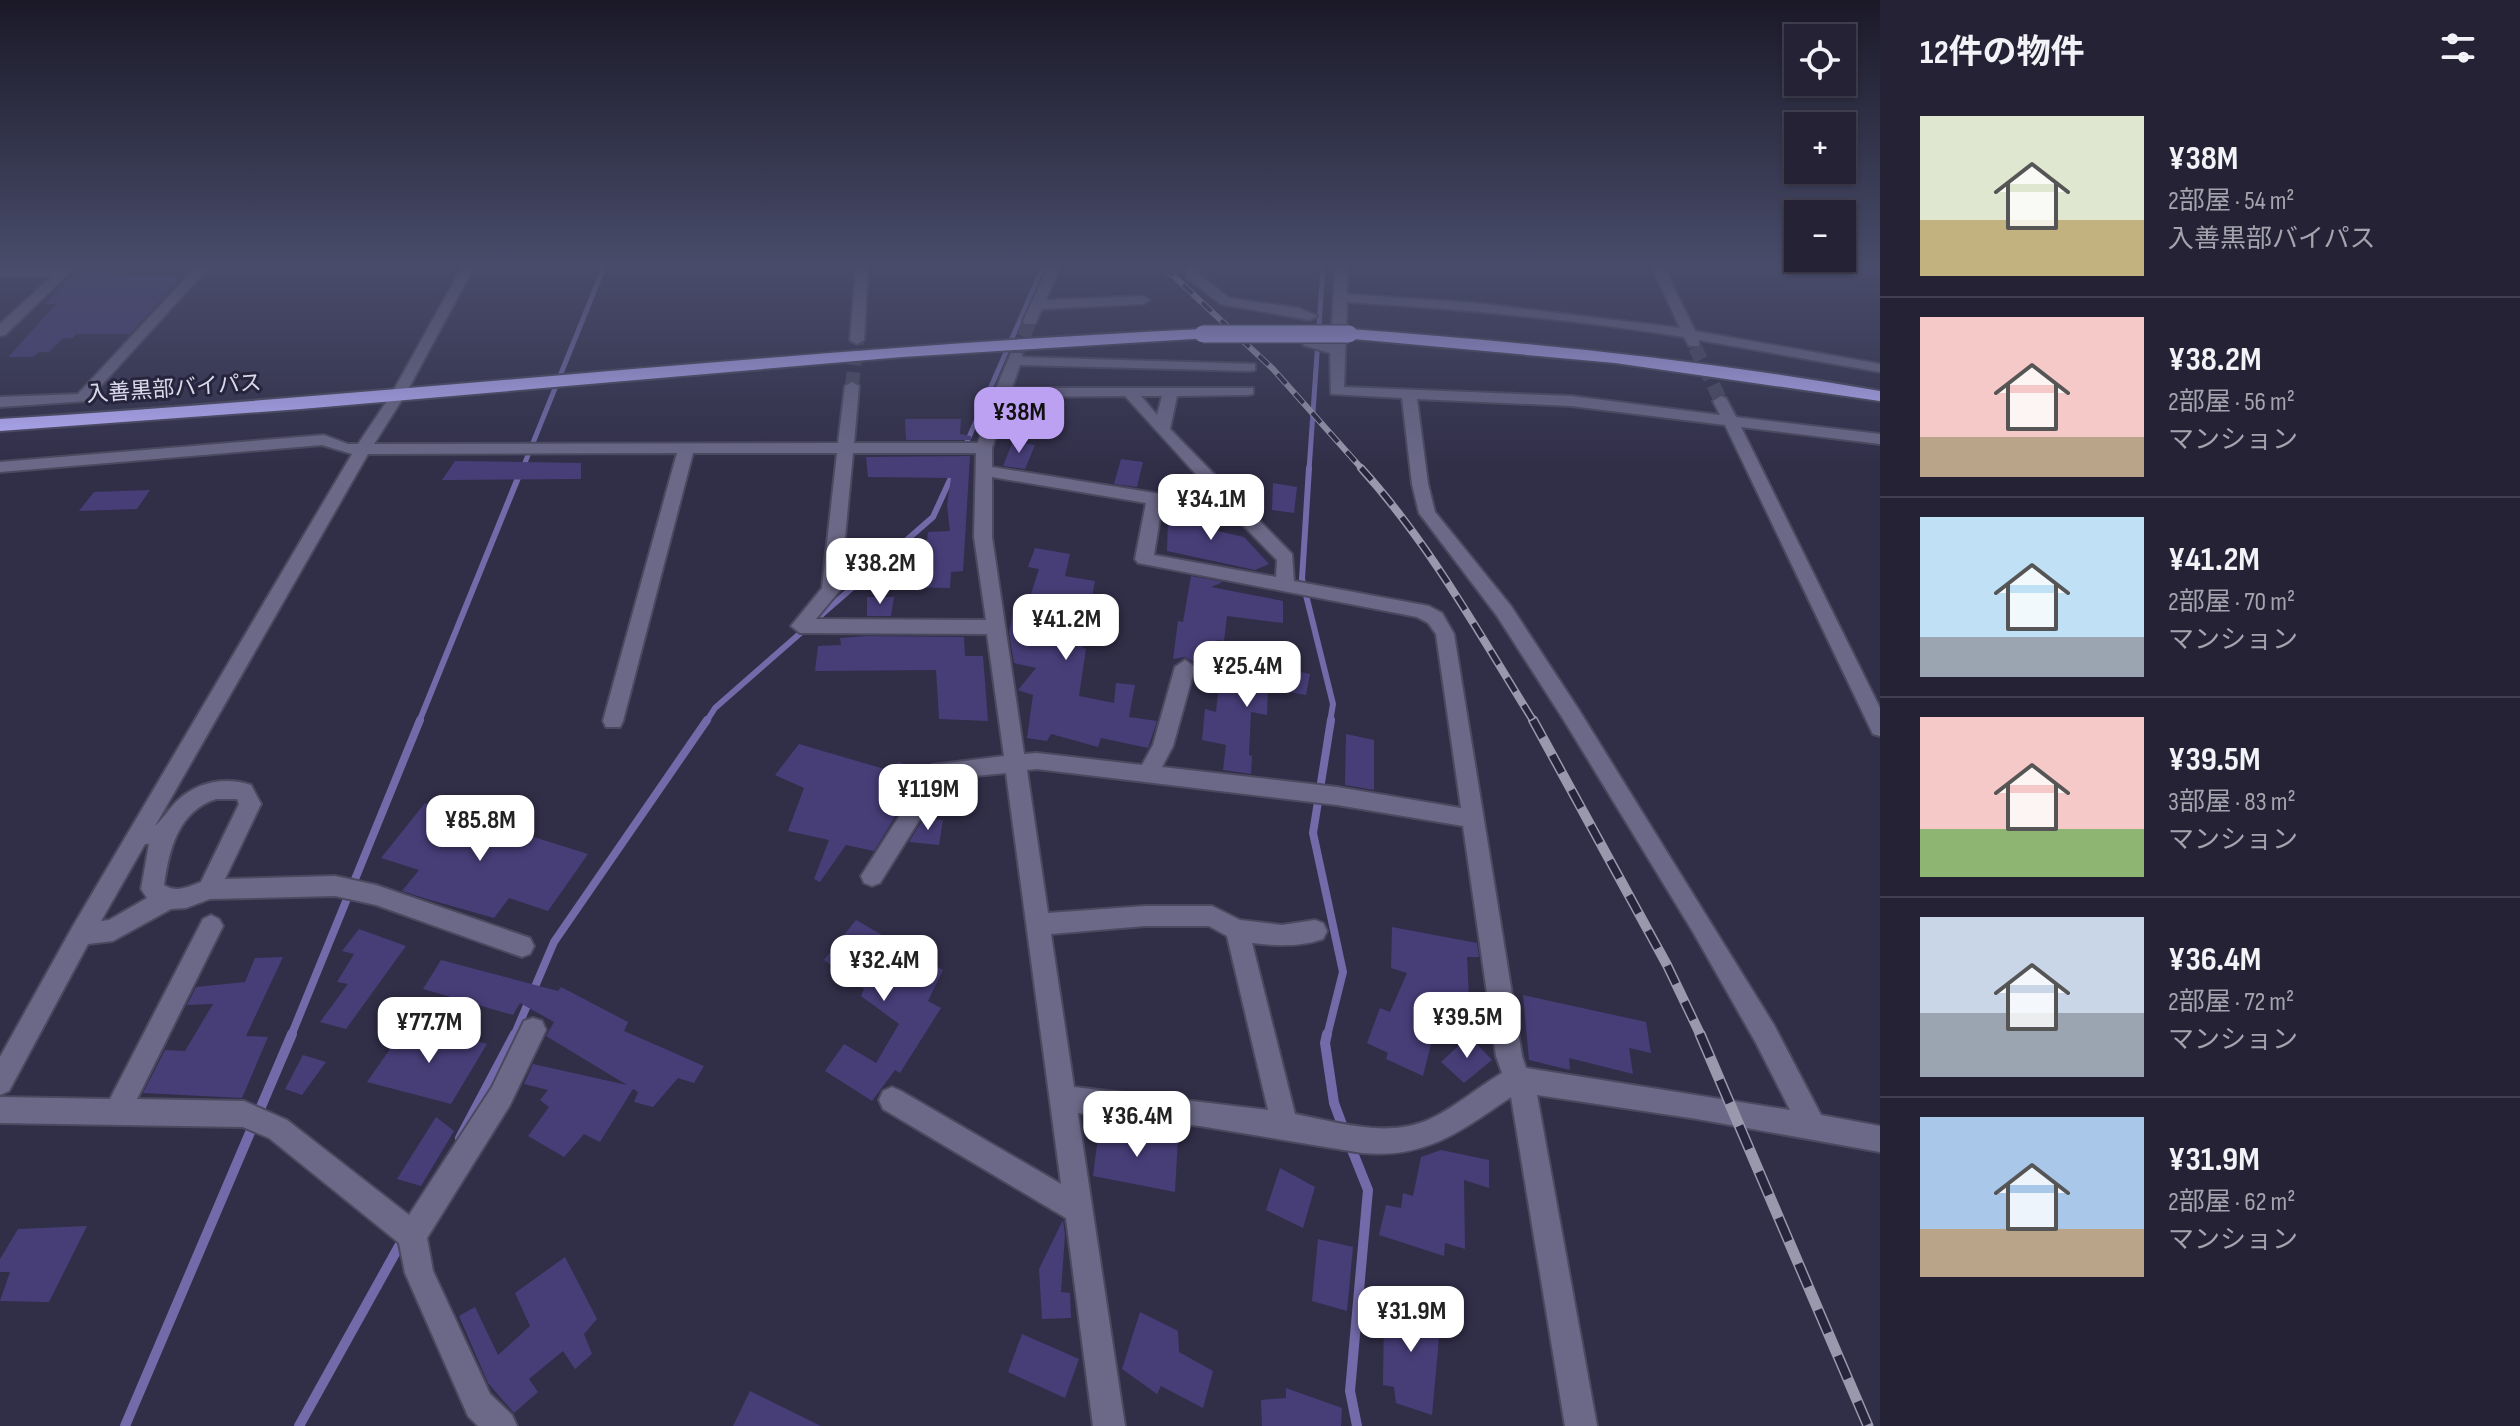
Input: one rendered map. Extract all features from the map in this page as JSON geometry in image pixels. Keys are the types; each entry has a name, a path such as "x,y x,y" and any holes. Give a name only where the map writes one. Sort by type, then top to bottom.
{"highway":[{"name":"入善黒部バイパス","path":"0,425 148,417 893,351 1059,339 1203,334 1349,334 1612,356 1782,378 1880,396"}],"street":[{"path":"0,402 82,398 142,334"},
{"path":"0,1082 81,934 151,835 362,450 398,395 432,334"},
{"path":"857,334 857,340"},
{"path":"1339,334 1336,391 1725,410 1880,439"},
{"path":"1655,334 1880,368"},
{"path":"1690,334 1693,340"},
{"path":"1310,345 1338,350"},
{"path":"1109,1426 983,537 984,448 1001,393 1016,358 1250,367"},
{"path":"852,386 831,590 800,626 996,627"},
{"path":"1001,393 1248,391"},
{"path":"1129,392 1286,558 1285,587"},
{"path":"1162,430 1170,392"},
{"path":"1409,394 1420,484 1427,513 1504,611 1580,729 1765,1034 1813,1127"},
{"path":"1725,410 1880,728"},
{"path":"0,467 324,440 346,449 362,450 984,448"},
{"path":"613,721 686,449"},
{"path":"982,472 1003,472 1240,512"},
{"path":"1155,499 1144,559 1422,611 1435,618 1445,634 1509,1056 1528,1106 1581,1426"},
{"path":"1148,773 1163,746 1185,667"},
{"path":"872,876 939,771 1015,763 1037,761 1337,796 1473,819"},
{"path":"165,900 152,889 151,835 200,794 222,787 243,791 250,804 209,889"},
{"path":"81,934 113,930 165,900 183,901 209,889 335,886 376,895 522,946"},
{"path":"1038,924 1145,916 1212,916 1237,930 1282,936 1315,931"},
{"path":"117,1112 211,926"},
{"path":"1237,930 1285,1125"},
{"path":"412,1235 501,1096 533,1030"},
{"path":"1062,1099 1285,1125 1372,1140 1408,1139 1463,1115 1516,1079 1880,1139"},
{"path":"892,1100 1078,1210"},
{"path":"0,1110 244,1114 278,1129 412,1235 419,1273 479,1405 501,1426"}],"building":[{"path":"29,334 130,334 76,334 73,338 63,338 49,352 39,352 33,357 8,357"},
{"path":"905,419 961,419 960,434 971,436 971,440 906,440"},
{"path":"1013,441 1035,445 1025,469 1003,466"},
{"path":"970,456 963,571 951,572 950,588 907,587 910,568 917,566 919,541 927,540 928,532 950,531 947,505 951,478 868,477 866,457"},
{"path":"1121,459 1143,462 1137,487 1114,484"},
{"path":"455,461 581,463 581,479 442,480"},
{"path":"1273,483 1297,487 1294,513 1272,510"},
{"path":"150,490 137,509 79,511 94,492"},
{"path":"1177,511 1220,518 1218,531 1244,537 1269,564 1255,570 1167,551 1168,520 1176,521"},
{"path":"1035,548 1070,554 1065,576 1095,581 1083,648 1086,649 1079,696 1114,703 1116,683 1135,685 1129,717 1157,721 1148,748 1101,738 1098,747 1051,734 1047,741 1027,738 1033,695 1018,690 1036,668 1014,663 1009,633 1013,611 1029,600 1039,569 1028,567"},
{"path":"1191,576 1223,582 1211,587 1283,601 1283,623 1227,616 1224,641 1217,640 1213,668 1185,657 1173,659 1178,621 1183,622"},
{"path":"867,597 894,597 891,616 867,616"},
{"path":"964,637 965,656 983,656 988,721 939,719 936,670 815,671 818,646 841,645 840,638"},
{"path":"1253,646 1268,647 1268,665 1310,674 1306,695 1268,688 1267,715 1251,712 1251,774 1223,770 1226,745 1202,740 1205,709 1216,712 1219,683 1250,689"},
{"path":"1346,734 1374,740 1374,790 1345,785"},
{"path":"799,744 891,771 898,762 917,768 903,795 908,796 874,851 846,845 820,882 814,879 829,840 788,831 804,788 775,775"},
{"path":"425,803 588,854 548,911 509,898 494,918 427,899 402,891 419,870 381,858"},
{"path":"923,819 943,820 939,845 909,842"},
{"path":"856,920 943,970 928,1001 941,1008 900,1073 895,1070 872,1101 825,1071 844,1044 876,1063 899,1024 861,996 864,989 824,960"},
{"path":"1392,927 1477,943 1479,957 1467,957 1469,999 1486,1005 1491,1039 1444,992 1423,1076 1386,1059 1388,1053 1367,1043 1380,1008 1390,1012 1407,973 1391,968"},
{"path":"359,929 406,946 346,1029 320,1022 348,984 337,982 354,954 342,951"},
{"path":"283,957 246,1036 268,1037 242,1098 143,1093 165,1050 185,1051 213,1004 187,1005 196,987 245,982 255,958"},
{"path":"441,960 558,991 561,987 628,1022 624,1031 704,1066 694,1083 678,1078 653,1107 634,1102 638,1092 633,1089 600,1142 584,1134 564,1157 528,1136 549,1107 540,1100 548,1090 524,1084 533,1064 627,1085 546,1036 554,1022 520,1003 513,1015 423,989"},
{"path":"1523,995 1646,1022 1651,1053 1629,1048 1633,1074 1569,1058 1570,1070 1529,1060"},
{"path":"434,1028 487,1044 451,1104 367,1082 399,1036 426,1041"},
{"path":"1469,1036 1492,1060 1464,1083 1441,1062"},
{"path":"303,1055 326,1062 302,1095 285,1089"},
{"path":"436,1117 454,1131 421,1186 397,1179"},
{"path":"1099,1129 1178,1137 1175,1192 1093,1176"},
{"path":"1441,1150 1489,1160 1489,1188 1464,1180 1465,1249 1445,1243 1444,1256 1379,1235 1386,1205 1401,1208 1403,1193 1413,1196 1421,1157"},
{"path":"1280,1168 1315,1187 1303,1228 1266,1210"},
{"path":"1063,1220 1065,1235 1061,1292 1070,1293 1071,1318 1042,1319 1039,1269"},
{"path":"87,1226 49,1302 0,1301 10,1272 0,1272 0,1259 18,1229"},
{"path":"1318,1239 1353,1247 1347,1311 1312,1301"},
{"path":"565,1257 597,1319 584,1334 592,1354 575,1369 563,1351 529,1379 538,1392 514,1413 488,1383 459,1316 475,1307 498,1355 530,1326 515,1293"},
{"path":"1405,1288 1430,1303 1420,1321 1440,1327 1432,1415 1396,1403 1394,1387 1383,1385 1384,1310 1399,1315"},
{"path":"1140,1312 1178,1331 1179,1352 1213,1371 1203,1408 1161,1386 1157,1394 1122,1369"},
{"path":"1022,1334 1079,1359 1065,1398 1008,1372"},
{"path":"1286,1388 1342,1408 1341,1426 1262,1426 1261,1400 1286,1398"},
{"path":"750,1391 821,1426 733,1426"}],"waterway":[{"path":"522,470 577,334"},
{"path":"963,451 1014,334"},
{"path":"1309,470 1318,334"},
{"path":"419,722 522,468"},
{"path":"1309,468 1302,579 1333,704 1330,722"},
{"path":"706,722 715,708 933,517 955,469"},
{"path":"291,1036 420,720"},
{"path":"514,1035 554,942 707,720"},
{"path":"1327,1036 1343,972 1313,833 1331,720"},
{"path":"125,1426 292,1034"},
{"path":"1327,1034 1325,1043 1334,1103 1344,1130"},
{"path":"460,1138 514,1035"},
{"path":"1350,1145 1368,1190 1350,1391 1357,1426"},
{"path":"299,1426 403,1239"}],"tunnel":[{"path":"1016,356 1025,334"},
{"path":"852,386 857,340"},
{"path":"1695,347 1721,401"}],"railway":[{"path":"1235,334 1273,369 1363,470"},
{"path":"1361,468 1432,559 1534,722"},
{"path":"1533,720 1667,965 1701,1036"},
{"path":"1700,1034 1868,1426"}]}
